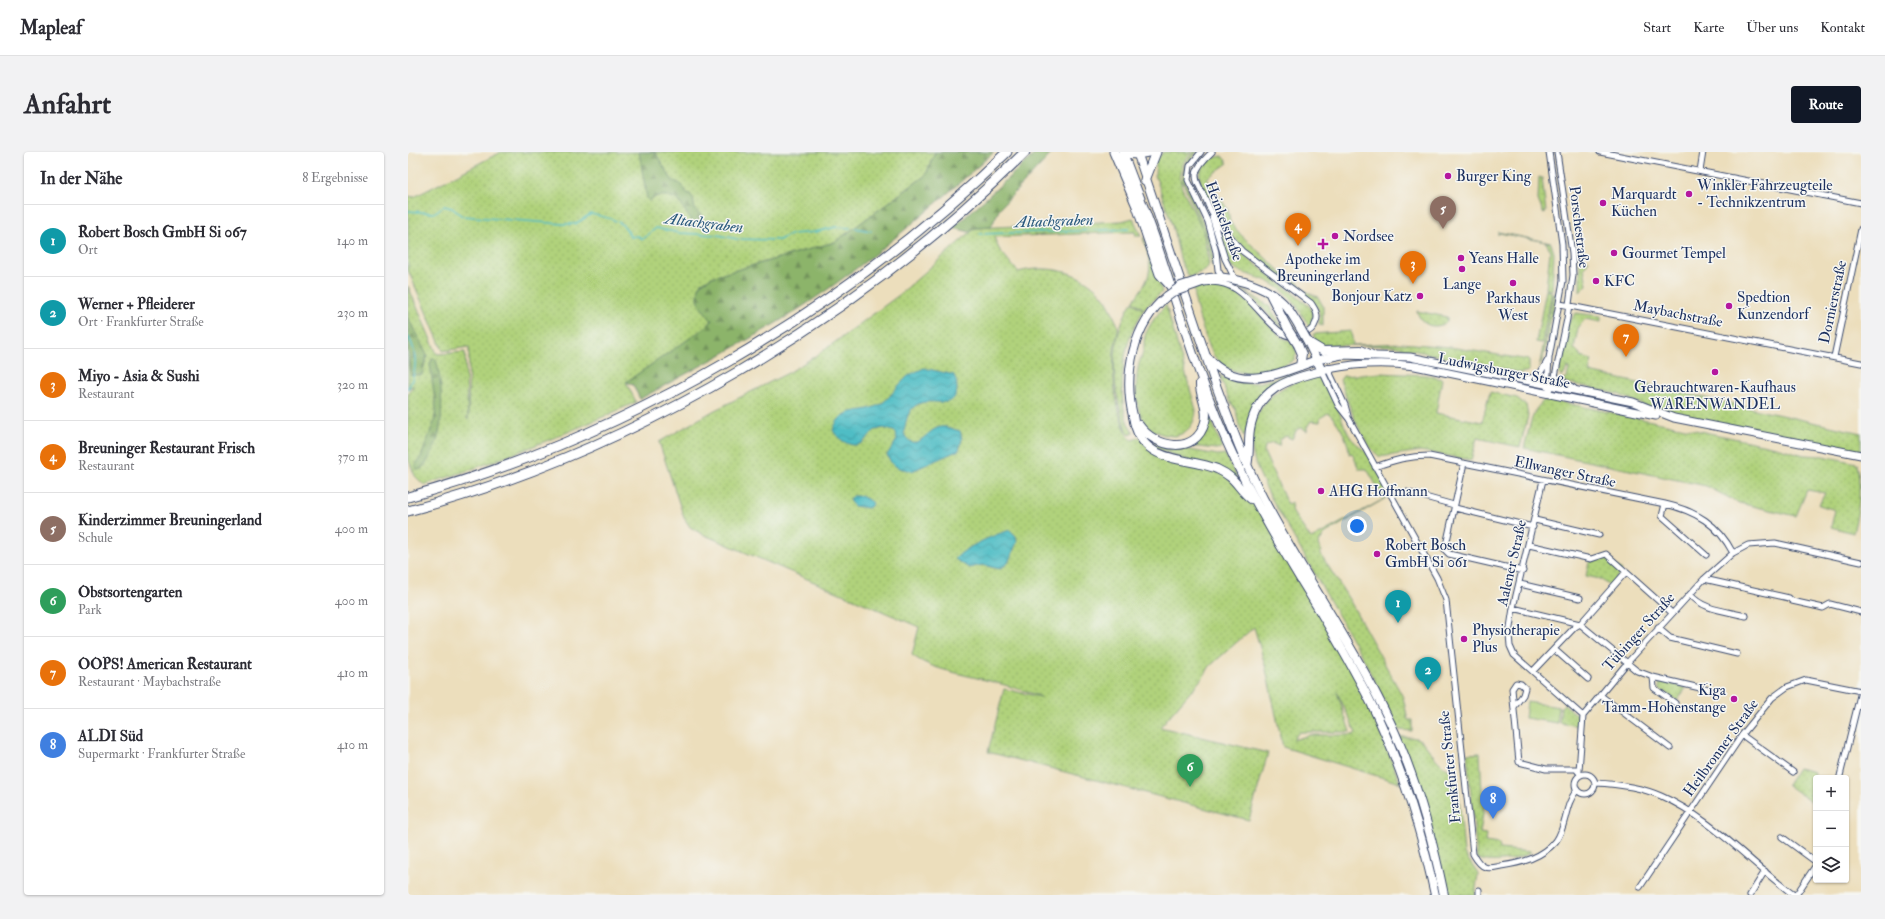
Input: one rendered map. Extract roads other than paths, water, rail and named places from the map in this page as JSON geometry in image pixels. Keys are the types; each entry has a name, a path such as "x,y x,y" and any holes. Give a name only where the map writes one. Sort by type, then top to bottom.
{"highway":[{"path":"408,497 462,481 565,442 647,404 743,352 796,320 880,261 920,230 1007,152"},
{"path":"408,511 466,494 572,454 654,416 749,364 814,324 898,264 977,198 1025,152"},
{"path":"1148,152 1121,152 1137,206 1160,274 1170,285"},
{"path":"1145,180 1156,152"}],"main road":[{"path":"1121,152 1156,242 1200,373 1230,449 1256,502 1354,671 1384,732 1412,805 1435,895"},
{"path":"1137,153 1204,353 1247,466 1281,530 1360,665 1392,727 1424,814 1444,895"},
{"path":"1247,466 1250,454 1249,440 1251,423 1265,397 1285,382 1325,370 1317,360 1299,326 1283,302 1270,294 1220,274 1206,280 1181,286 1154,308 1139,333 1132,360 1130,387 1133,416 1138,432 1146,443 1158,453 1179,461 1211,467 1228,475 1256,502"},
{"path":"1270,294 1302,354 1300,366"},
{"path":"1308,342 1323,351 1362,350 1372,355"},
{"path":"1204,353 1224,371 1245,378 1260,378 1317,360"},
{"name":"Ludwigsburger Straße","path":"1317,360 1335,356 1372,355 1410,357 1633,402 1674,418"},
{"name":"Ludwigsburger Straße","path":"1325,370 1363,364 1402,364 1652,415 1861,455"},
{"path":"1133,416 1149,436 1159,442 1179,446 1192,440 1198,436 1205,421 1205,406 1200,388 1200,373"}],"street":[{"name":"Heinkelstraße","path":"1201,152 1190,166 1188,180 1208,222 1220,274"},
{"name":"Heinkelstraße","path":"1212,152 1200,164 1196,176 1199,189 1208,205 1225,259 1235,279"},
{"name":"Porschestraße","path":"1525,380 1534,377 1541,372 1548,358 1560,304 1563,281 1564,258 1548,152"},
{"name":"Porschestraße","path":"1548,393 1555,376 1572,284 1572,256 1558,152"},
{"path":"1600,152 1861,203"},
{"path":"1700,171 1703,152"},
{"path":"1206,280 1219,283 1239,291 1253,302 1276,328 1285,335 1293,336 1306,333 1315,325 1317,320 1317,313 1311,303 1234,244 1219,225 1208,205"},
{"name":"Dornierstraße","path":"1834,357 1861,229"},
{"name":"Maybachstraße","path":"1560,304 1861,363"},
{"name":"Porschestraße","path":"1548,358 1550,385"},
{"name":"Frankfurter Straße","path":"1325,370 1338,406 1349,419 1434,571 1446,600 1473,854 1478,863 1486,867 1517,863 1546,851 1560,835 1576,790"},
{"path":"1555,376 1569,386 1584,392"},
{"name":"Ellwanger Straße","path":"1375,467 1398,459 1413,456 1429,456 1665,504 1696,513 1727,542 1733,553"},
{"path":"1464,463 1445,550 1449,554 1522,571"},
{"name":"Aalener Straße","path":"1543,480 1514,608 1509,634 1510,646 1514,655 1583,716"},
{"path":"1407,492 1454,507 1533,527"},
{"path":"1665,504 1662,516 1706,555"},
{"path":"1535,520 1599,535"},
{"name":"Tübinger Straße","path":"1583,716 1658,628 1704,579 1733,553 1748,545 1775,543 1861,562"},
{"path":"1529,545 1591,559 1606,554 1672,613"},
{"path":"1533,671 1555,650 1574,627 1580,624 1626,572"},
{"path":"1704,579 1789,598 1792,601 1823,608 1830,604 1861,612"},
{"path":"1520,584 1580,598"},
{"path":"1690,594 1695,601 1703,606 1746,616"},
{"path":"1514,608 1580,624 1637,671 1653,677 1713,691"},
{"path":"1658,628 1670,638 1737,654"},
{"path":"1555,650 1588,679"},
{"path":"1653,677 1654,688 1675,702"},
{"name":"Heilbronner Straße","path":"1640,888 1742,735 1772,698 1795,683 1806,680 1861,691"},
{"path":"1840,775 1861,691"},
{"path":"1600,695 1670,748"},
{"path":"1514,707 1514,725 1519,762 1546,769 1580,773 1590,776 1595,783 1632,788 1660,796 1690,812 1795,895 1813,869"},
{"path":"1583,716 1580,773 1575,781 1576,790 1583,794 1590,793 1595,783"},
{"path":"1742,735 1793,772"},
{"path":"1782,837 1813,860"},
{"path":"1750,895 1765,871"}],"water":[{"path":"924,368 954,375 957,387 956,395 951,401 926,402 918,404 912,408 908,415 904,434 912,442 916,442 935,429 941,427 951,428 960,431 962,439 959,450 912,471 899,468 892,464 887,455 897,440 896,432 884,428 875,430 864,441 856,445 851,445 842,441 835,434 833,430 841,417 852,412 872,408 883,403 907,377"},
{"path":"853,496 861,496 872,502 871,506 868,508 854,506 850,502 850,498"},
{"path":"1010,530 1016,536 1017,542 1008,563 1000,569 982,565 969,568 955,559 966,550 988,538"}],"waterway":[{"name":"Altachgraben","path":"408,211 434,213 444,206 452,208 462,216 563,224 575,224 591,214 615,220 624,226 630,237 638,236 643,239 656,228 680,233 718,235 737,239 779,240 792,234 815,232 836,227 850,228"},
{"name":"Altachgraben","path":"855,228 871,231"},
{"name":"Altachgraben","path":"980,234 1129,229"},
{"path":"408,336 415,356 415,369 408,389"}],"place":[{"name":"Burger King","path":"1448,176"},
{"name":"Winkler Fahrzeugteile - Technikzentrum","path":"1689,194"},
{"name":"Marquardt Küchen","path":"1603,203"},
{"name":"Kinderzimmer Breuningerland","path":"1443,229"},
{"name":"Nordsee","path":"1335,236"},
{"name":"Apotheke im Breuningerland","path":"1323,244"},
{"name":"Breuninger Restaurant Frisch","path":"1298,246"},
{"name":"Gourmet Tempel","path":"1614,253"},
{"name":"Yeans Halle","path":"1461,258"},
{"name":"Lange","path":"1462,269"},
{"name":"KFC","path":"1596,281"},
{"name":"Parkhaus West","path":"1513,283"},
{"name":"Miyo - Asia & Sushi","path":"1413,284"},
{"name":"Bonjour Katz","path":"1420,296"},
{"name":"Spedtion Kunzendorf","path":"1729,306"},
{"name":"OOPS! American Restaurant","path":"1626,357"},
{"name":"Gebrauchtwaren-Kaufhaus WARENWANDEL","path":"1715,372"},
{"name":"AHG Hoffmann","path":"1321,491"},
{"name":"Robert Bosch GmbH Si 061","path":"1377,554"},
{"name":"Robert Bosch GmbH Si 067","path":"1398,623"},
{"name":"Physiotherapie Plus","path":"1464,639"},
{"name":"Werner + Pfleiderer","path":"1428,690"},
{"name":"Kiga Tamm-Hohenstange","path":"1734,699"},
{"name":"Obstsortengarten","path":"1190,787"},
{"name":"ALDI Süd","path":"1493,819"}]}
